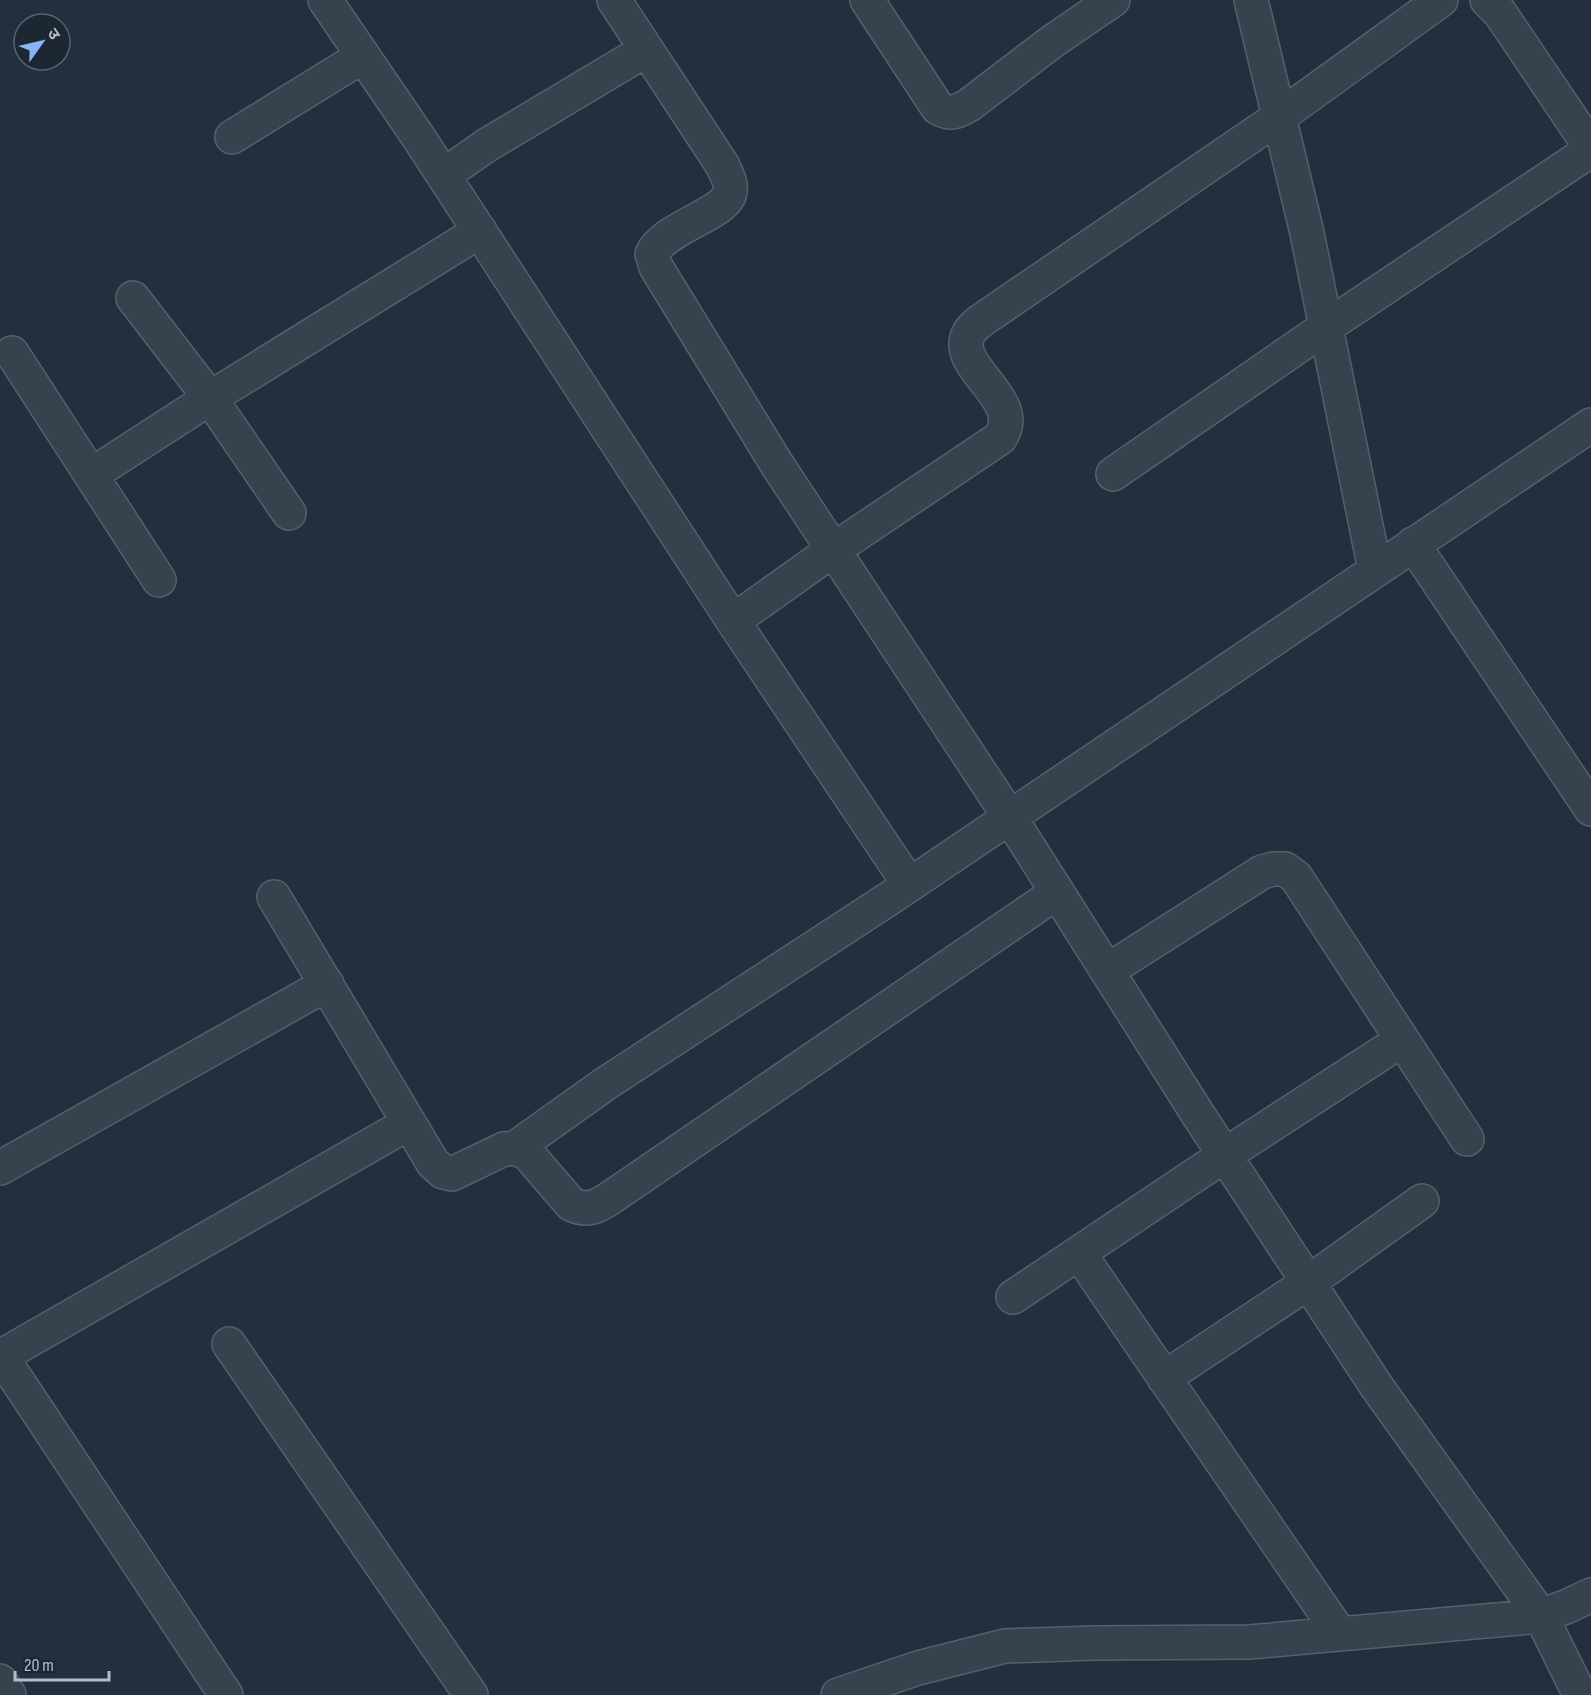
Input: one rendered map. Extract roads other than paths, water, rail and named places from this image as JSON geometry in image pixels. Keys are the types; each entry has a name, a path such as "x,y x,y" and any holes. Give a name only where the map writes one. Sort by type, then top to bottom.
{"street":[{"path":"325,0 444,175 733,621 909,885"},
{"path":"614,0 723,166 731,185 730,195 723,204 656,245 652,254 656,267 778,466 1009,816 1056,893 1308,1282 1377,1387 1541,1616 1580,1695"},
{"path":"867,0 938,108 946,113 957,112 969,105 1053,40 1111,0"},
{"path":"1251,0 1307,233 1375,570"},
{"path":"733,621 832,550 1000,438 1006,429 1007,417 1003,407 969,355 966,344 969,332 979,322 1279,117 1441,0"},
{"path":"1113,474 1326,327 1591,149 1500,13 1487,0"},
{"path":"444,175 487,145 646,50"},
{"path":"232,137 363,56"},
{"path":"91,475 210,398 480,231"},
{"path":"133,298 210,398 288,513"},
{"path":"12,353 159,580"},
{"path":"515,1148 605,1084 909,885 1591,425"},
{"path":"1413,544 1591,809"},
{"path":"1107,971 1262,872 1285,869 1296,878 1467,1139"},
{"path":"274,897 409,1123 433,1162 443,1172 452,1174 504,1149 515,1148 528,1154 571,1204 580,1209 591,1209 602,1204 1056,893"},
{"path":"0,1168 327,984"},
{"path":"1013,1298 1225,1155 1402,1040"},
{"path":"226,1695 0,1356 409,1123"},
{"path":"1164,1378 1308,1282 1422,1201"},
{"path":"1079,1253 1340,1634"},
{"path":"229,1344 471,1695"},
{"path":"838,1695 918,1668 1005,1646 1249,1642 1340,1634 1541,1616 1591,1594"},
{"path":"0,1681 9,1695"}]}
